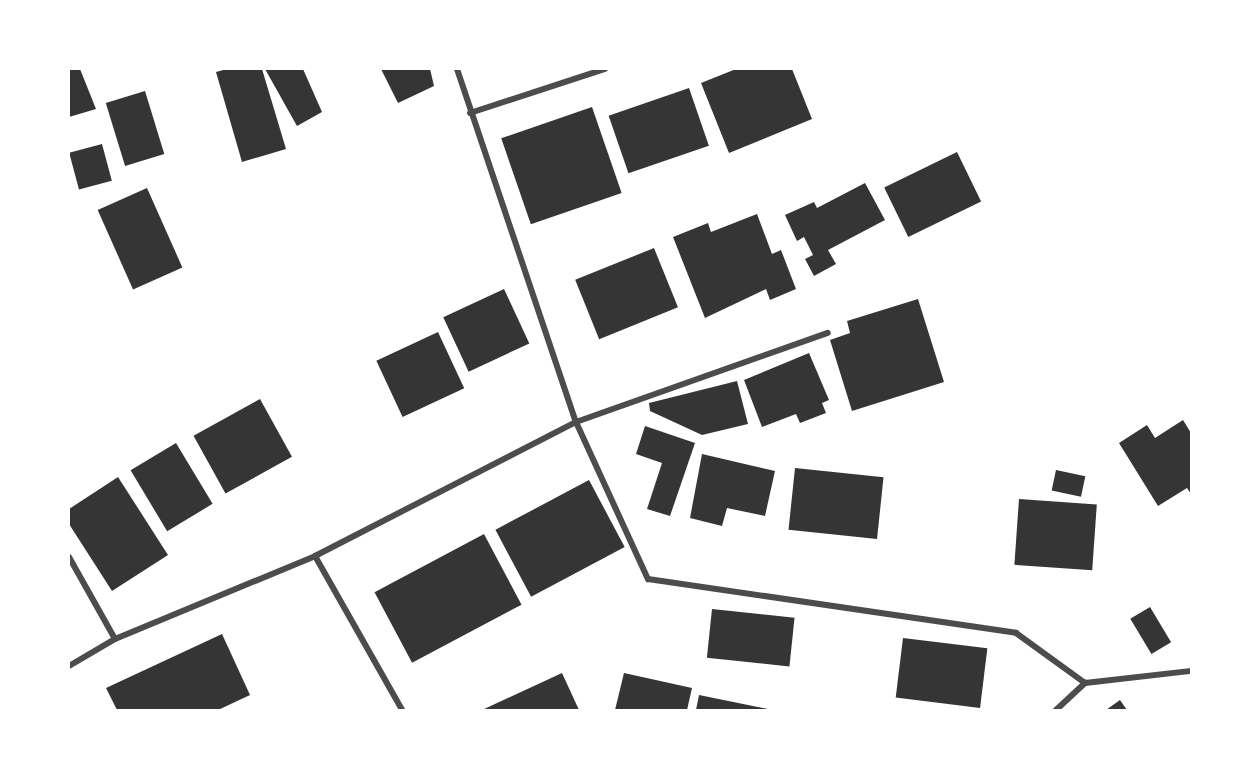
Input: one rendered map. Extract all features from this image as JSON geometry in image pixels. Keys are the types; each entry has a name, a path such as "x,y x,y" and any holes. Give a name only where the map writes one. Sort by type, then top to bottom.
{"street":[{"path":"457,69 576,422 648,579 1016,633 1085,683"},
{"path":"470,113 606,69"},
{"path":"69,666 115,639 315,556 576,422 828,333"},
{"path":"315,556 402,710"},
{"path":"69,557 115,639"},
{"path":"1056,710 1085,683 1191,671"}],"building":[{"path":"69,69 80,69 96,109 69,117"},
{"path":"227,69 262,69 286,149 242,162 216,72"},
{"path":"265,69 303,69 322,112 297,126"},
{"path":"381,69 430,69 434,86 398,103"},
{"path":"736,69 792,69 812,119 729,153 701,83"},
{"path":"689,88 709,146 628,173 609,116"},
{"path":"145,91 164,154 125,166 106,103"},
{"path":"592,107 622,193 531,224 501,138"},
{"path":"102,144 112,181 79,190 69,153"},
{"path":"957,152 981,201 908,237 884,188"},
{"path":"865,183 885,220 828,250 836,264 814,276 805,259 813,255 804,237 797,241 785,215 814,202 817,208"},
{"path":"147,188 182,267 133,289 98,210"},
{"path":"757,214 772,254 781,250 796,289 770,300 766,289 705,318 673,237 708,223 711,232"},
{"path":"654,248 678,307 599,339 575,280"},
{"path":"504,289 529,343 469,372 443,317"},
{"path":"918,299 944,382 852,411 830,340 850,333 847,321"},
{"path":"438,332 464,388 403,417 376,361"},
{"path":"809,353 829,400 822,403 826,413 800,423 796,414 762,427 744,380"},
{"path":"737,381 748,424 702,435 650,411 649,403"},
{"path":"260,399 292,457 226,494 194,436"},
{"path":"1183,420 1191,433 1191,494 1187,488 1158,506 1119,443 1147,425 1155,438"},
{"path":"645,426 695,443 670,516 647,509 662,463 636,454"},
{"path":"176,443 213,504 167,531 131,470"},
{"path":"702,454 775,471 765,516 727,508 722,526 690,518"},
{"path":"795,468 884,477 877,539 789,530"},
{"path":"1056,470 1085,476 1081,497 1052,491"},
{"path":"118,477 168,555 112,591 69,524 69,509"},
{"path":"589,480 625,547 531,597 495,530"},
{"path":"1019,499 1097,504 1092,570 1014,565"},
{"path":"484,534 522,605 412,663 375,592"},
{"path":"1150,607 1171,642 1151,654 1130,619"},
{"path":"712,609 795,618 789,666 707,658"},
{"path":"222,634 250,695 218,710 117,710 106,688"},
{"path":"903,638 987,648 980,708 896,698"},
{"path":"562,673 579,710 482,710"},
{"path":"624,673 692,688 687,710 615,710"},
{"path":"699,695 768,709 768,710 696,710"},
{"path":"1120,700 1127,710 1106,710"}]}
